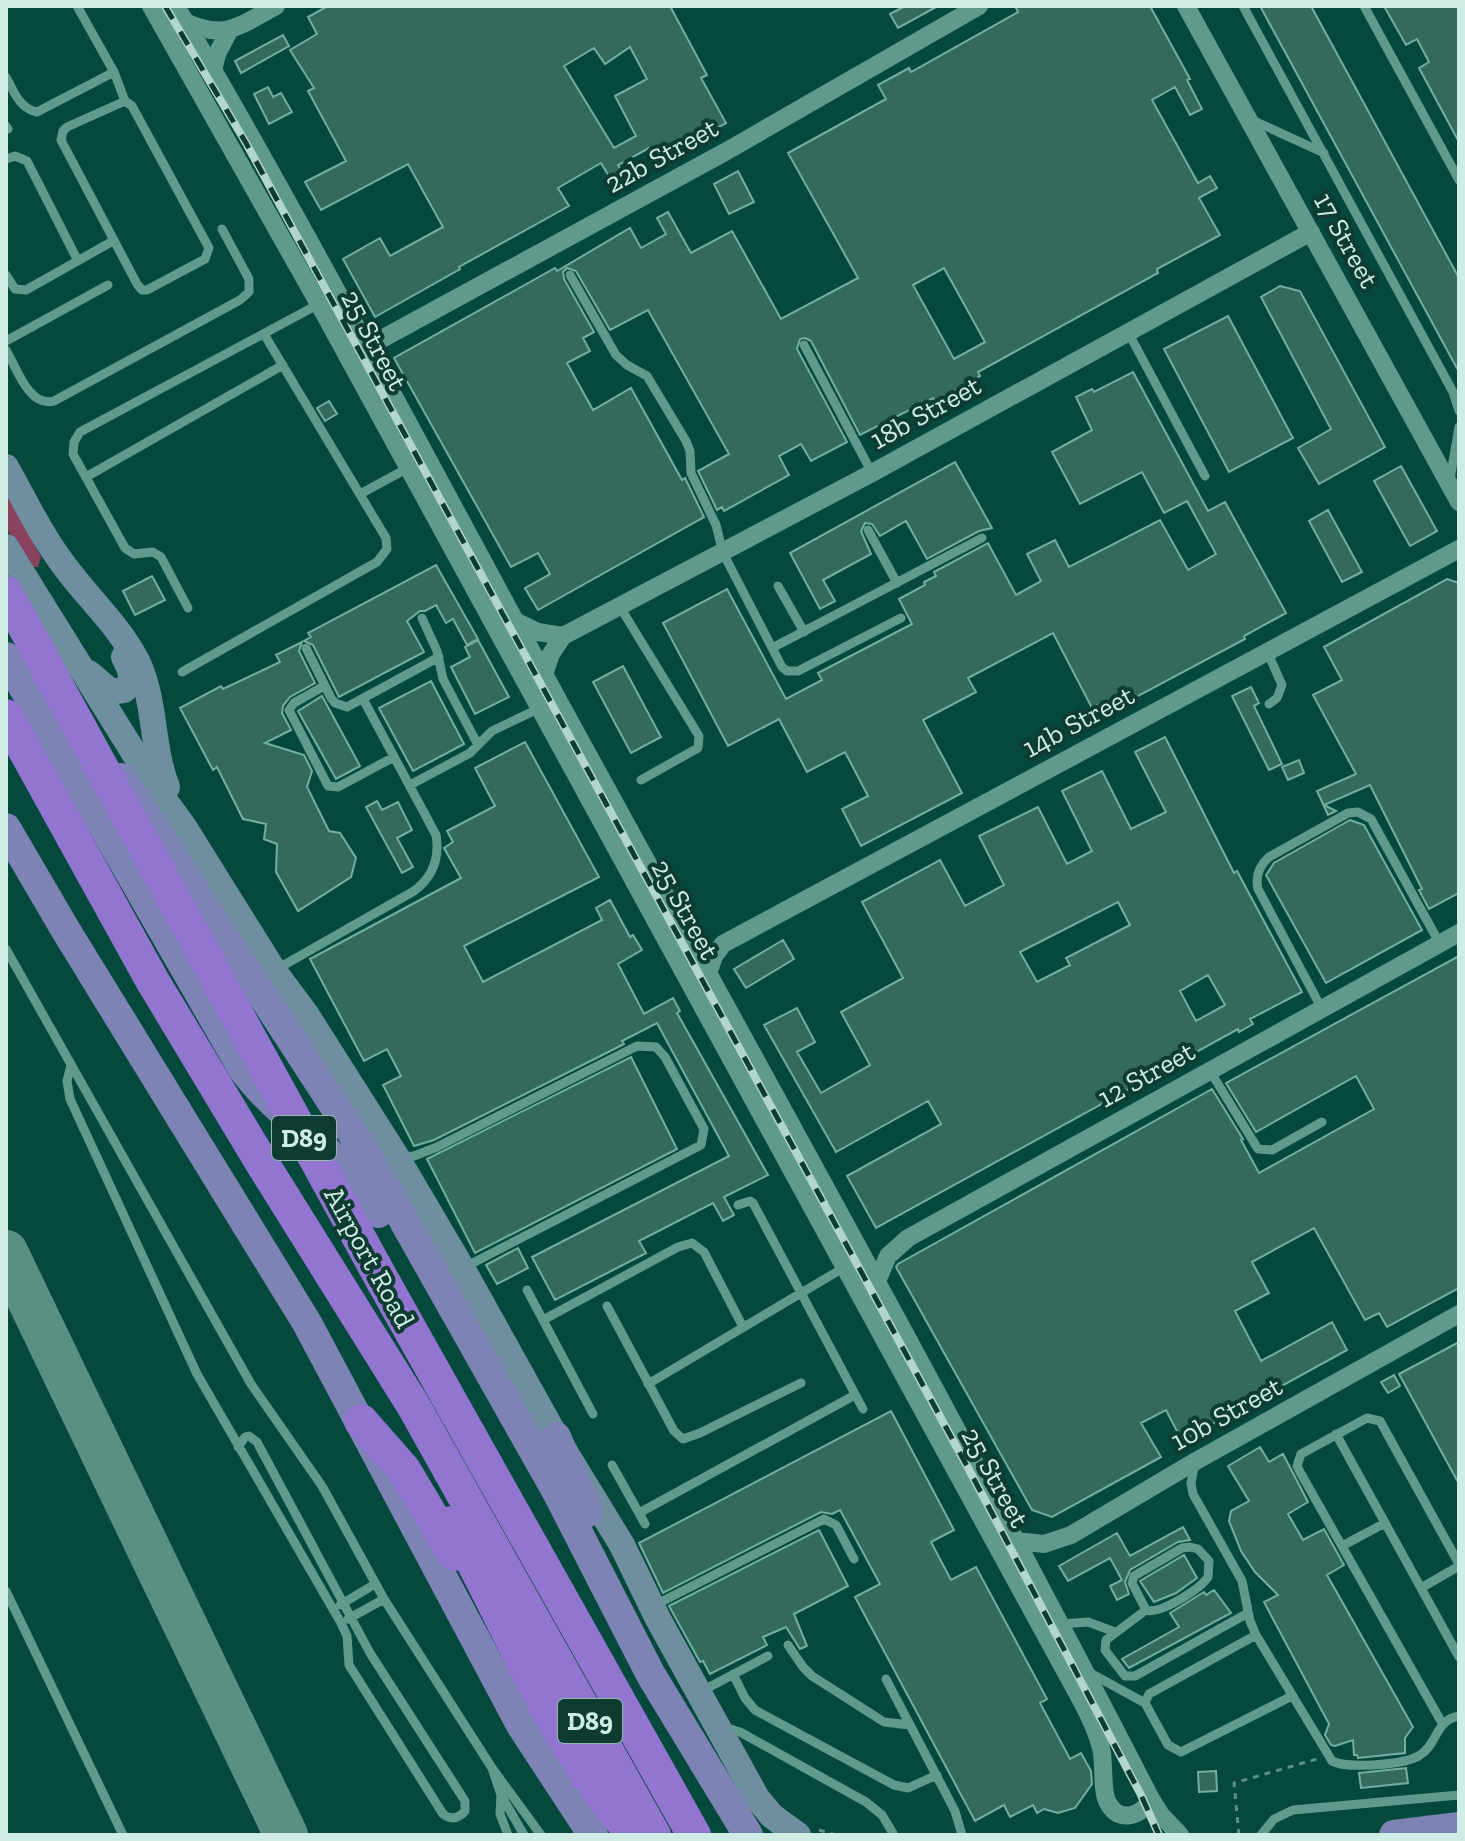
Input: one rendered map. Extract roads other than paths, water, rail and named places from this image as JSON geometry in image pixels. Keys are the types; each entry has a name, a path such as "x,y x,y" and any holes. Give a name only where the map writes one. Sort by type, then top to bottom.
{"highway":[{"name":"Airport Road","path":"6,593 388,1290 694,1835"},
{"name":"Airport Road","path":"6,716 145,967 262,1163 413,1405 538,1628 645,1830"},
{"path":"6,747 33,768"},
{"path":"262,1163 294,1241 471,1556 579,1765 608,1805 645,1830"},
{"path":"361,1421 404,1470 537,1687"}],"main road":[{"path":"6,657 243,1069 273,1106 324,1146 364,1190 587,1590 651,1675"},
{"path":"83,735 114,768 142,806 369,1159 557,1492 651,1675 747,1829"},
{"path":"6,828 307,1323 521,1725 595,1835"},
{"path":"556,1437 565,1463 624,1589 632,1616 633,1637"},
{"path":"1394,1835 1459,1827"}],"street":[{"name":"25 Street","path":"151,6 319,304 845,1267 1088,1694 1161,1815 1180,1835"},
{"path":"181,14 211,31 229,31 276,6"},
{"name":"22b Street","path":"367,347 725,152 979,6"},
{"name":"17 Street","path":"1186,6 1459,502"},
{"name":"25 Street","path":"181,14 367,347 1084,1667 1101,1747 1105,1796 1109,1806 1127,1816 1138,1814 1151,1799"},
{"path":"213,71 229,31"},
{"name":"18b Street","path":"563,636 872,473 1311,232"},
{"path":"6,467 52,549 126,642 138,663 146,687 157,756 184,827"},
{"path":"6,547 157,790 396,1156 556,1437 622,1545 757,1798 772,1816 798,1835"},
{"name":"14b Street","path":"723,944 1459,549"},
{"path":"82,669 111,692 118,692 129,685 132,672 104,614"},
{"path":"515,621 538,632 563,636 551,654 544,674"},
{"name":"12 Street","path":"877,1281 888,1256 908,1238 1459,933"},
{"path":"687,936 723,944"},
{"path":"708,974 714,956 723,944"},
{"name":"10b Street","path":"1016,1541 1044,1544 1071,1535 1196,1461 1459,1314"}],"lane":[{"path":"77,6 114,72 125,101 132,106 209,248 205,259 147,290 139,287 113,241 63,145 61,135 67,127 125,101"},
{"path":"1243,6 1453,392 1459,411"},
{"path":"1364,6 1459,180"},
{"path":"6,77 21,104 37,112 114,72"},
{"path":"1248,118 1324,153"},
{"path":"6,159 15,156 27,161 78,261"},
{"path":"6,350 36,400 45,403 54,401 240,300 249,292 249,279 222,229"},
{"path":"6,275 12,286 21,291 113,241"},
{"path":"570,275 616,355 647,376 686,441 690,451 691,473 716,525 723,553 782,667 792,673 901,618"},
{"path":"6,341 108,285"},
{"path":"188,608 161,557 153,552 134,554 125,548 73,454 74,442 80,432 319,304"},
{"path":"1128,332 1205,476"},
{"path":"182,672 382,559 387,549 386,538 264,334"},
{"path":"804,345 872,473"},
{"path":"86,477 283,365"},
{"path":"1449,483 1459,427"},
{"path":"360,494 408,468"},
{"path":"868,530 897,583"},
{"path":"772,648 982,538"},
{"path":"778,586 804,632"},
{"path":"620,607 700,742 698,748 641,780"},
{"path":"422,618 439,657 443,679 478,745"},
{"path":"306,648 335,703 347,707 439,657"},
{"path":"1267,651 1282,685 1277,698 1269,704"},
{"path":"324,686 294,703 289,710 328,786 338,787 394,757"},
{"path":"274,971 414,891 430,877 437,857 436,835 363,699"},
{"path":"410,785 470,753 487,734 540,708"},
{"path":"1322,1009 1258,889 1257,877 1269,857 1348,813 1358,812 1371,819 1440,944"},
{"path":"6,949 251,1384 322,1486 384,1599 492,1768 541,1835"},
{"path":"396,1156 414,1156 437,1147 637,1046 656,1047 665,1057 704,1129 701,1145 462,1268"},
{"path":"71,1065 67,1081 70,1099 197,1374 238,1447 341,1623 347,1636 349,1665 443,1814 457,1817 465,1811 465,1801 370,1653 257,1442 249,1436 245,1437 238,1447"},
{"path":"1210,1071 1258,1149 1272,1150 1322,1122"},
{"path":"738,1205 753,1203 863,1409"},
{"path":"543,1320 678,1247 692,1243 704,1252 743,1327"},
{"path":"648,1384 845,1267"},
{"path":"527,1290 593,1414"},
{"path":"607,1306 674,1431 683,1439 801,1383"},
{"path":"639,1513 855,1395"},
{"path":"1421,1588 1459,1565 1380,1421 1367,1418 1301,1454 1297,1466 1442,1723"},
{"path":"1336,1434 1459,1657"},
{"path":"1196,1461 1191,1483 1193,1494 1242,1581 1256,1635 1328,1756 1337,1764 1349,1766 1413,1759 1425,1751 1442,1723 1459,1716"},
{"path":"612,1465 645,1524"},
{"path":"652,1606 824,1519 836,1525 854,1559"},
{"path":"1342,1546 1385,1523"},
{"path":"1146,1610 1132,1583 1134,1576 1182,1548 1198,1549 1204,1554 1210,1569 1203,1584 1158,1611 1146,1610 1106,1640 1105,1650 1121,1672 1130,1677 1248,1613"},
{"path":"333,1608 375,1584"},
{"path":"6,1591 123,1835"},
{"path":"341,1623 384,1599"},
{"path":"1061,1624 1088,1622 1115,1632"},
{"path":"1145,1703 1149,1694 1256,1635"},
{"path":"788,1645 812,1676 884,1722 910,1725"},
{"path":"699,1693 768,1656"},
{"path":"1084,1667 1097,1679 1145,1703 1175,1752 1181,1752 1292,1696"},
{"path":"733,1674 755,1710 894,1785 908,1788 937,1775"},
{"path":"886,1679 960,1821 962,1835"},
{"path":"716,1725 740,1732 866,1802 882,1815 894,1835"},
{"path":"492,1768 501,1795 524,1835"},
{"path":"501,1795 500,1814 508,1835"},
{"path":"1261,1835 1274,1819 1293,1810 1459,1795"}],"railway":[{"path":"165,6 246,143 967,1466 1141,1795 1159,1835"}]}
